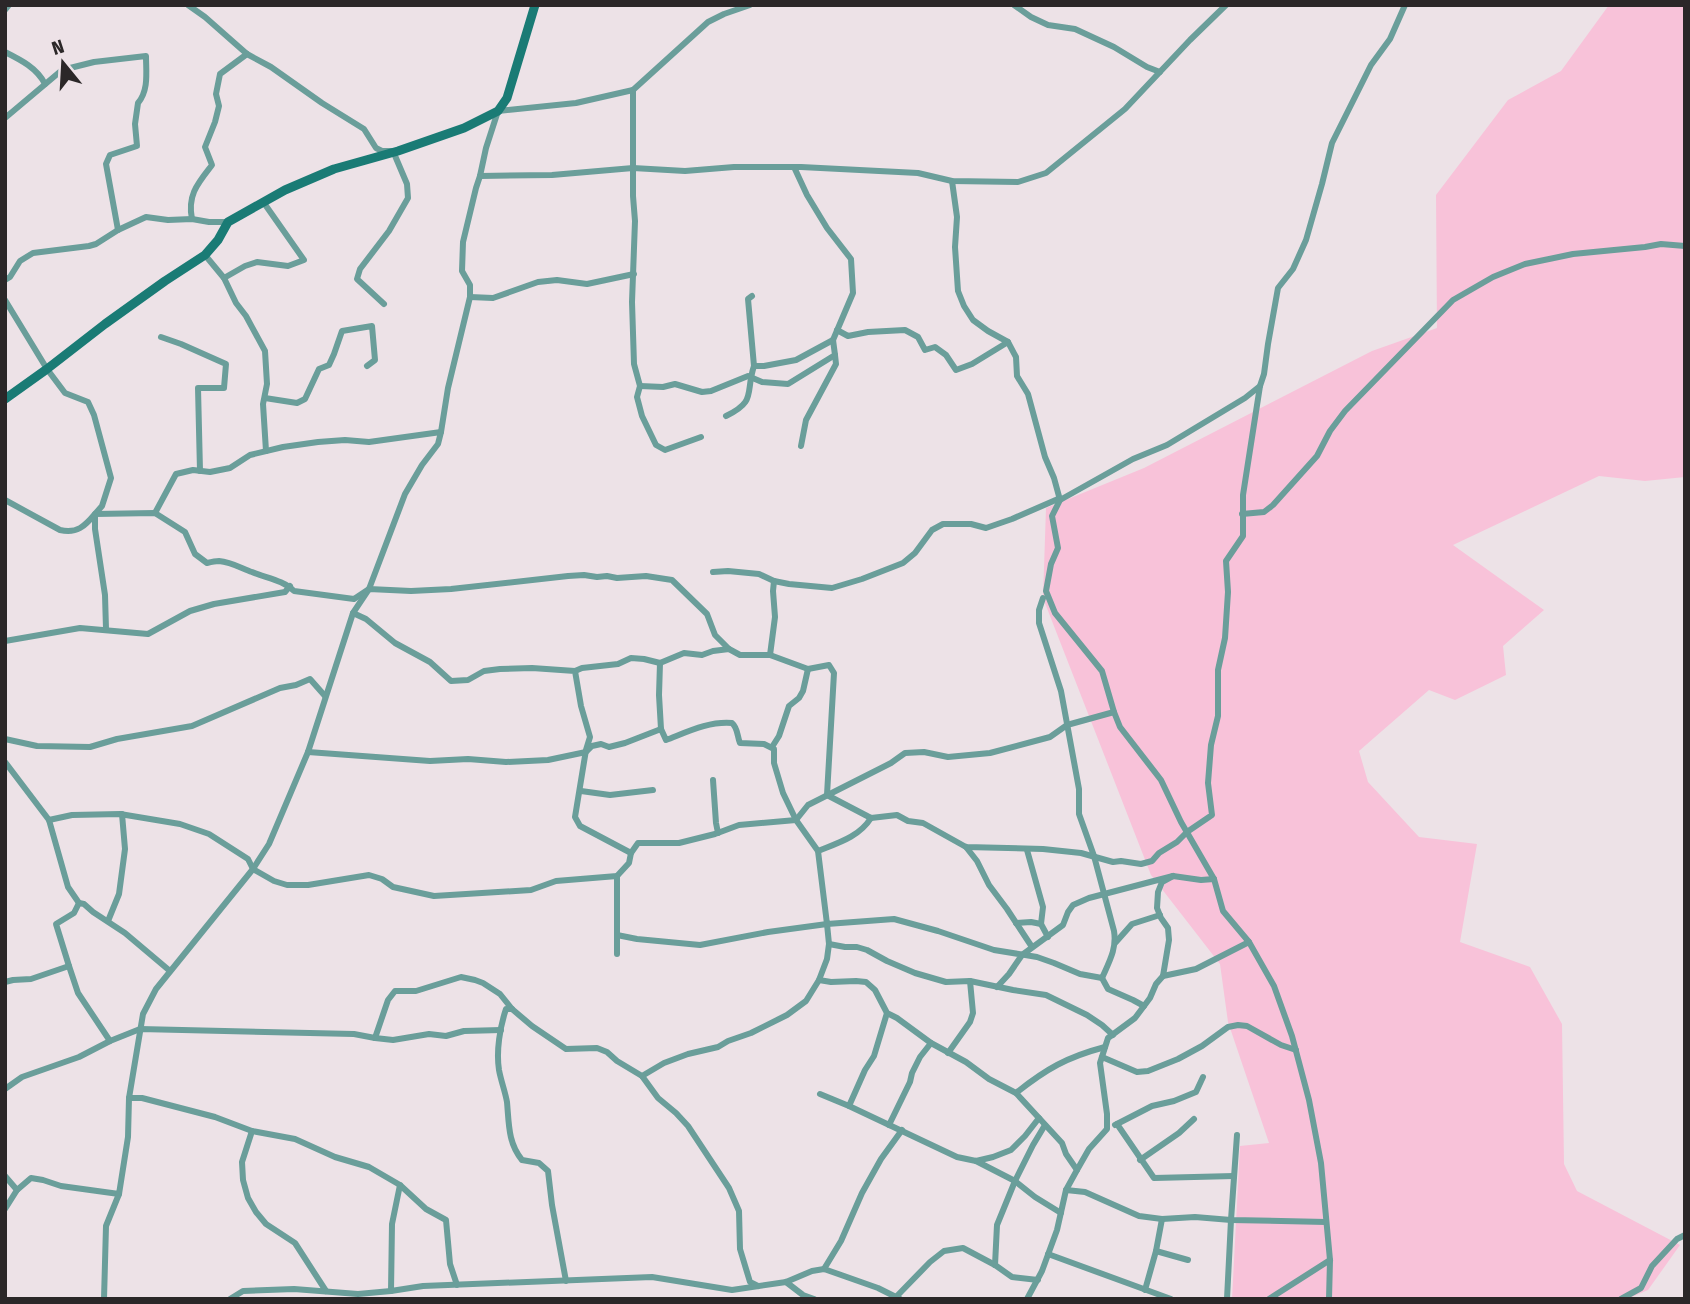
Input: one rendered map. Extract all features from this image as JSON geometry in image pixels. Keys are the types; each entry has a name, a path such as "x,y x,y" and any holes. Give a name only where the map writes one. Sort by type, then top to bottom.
{"street":[{"path":"5,10 9,5"},
{"path":"188,5 247,54 364,129 376,148 393,151"},
{"path":"104,1299 106,1226 119,1194 128,1137 129,1098 143,1014 156,989 253,869 269,844 308,751 353,613 369,589 405,494 438,444 447,388 470,297 470,285 462,271 463,242 486,148 498,111 508,98 535,5"},
{"path":"5,280 20,261 33,253 96,244 118,230 146,218 228,222 285,190 334,169 464,128 498,111 576,103 633,90 708,22 750,5"},
{"path":"1014,5 1048,25 1075,29 1160,72"},
{"path":"480,176 552,175 633,168 685,171 734,167 794,167 918,173 952,181 1018,183 1046,173 1125,109 1226,5"},
{"path":"966,847 1043,849 1082,853 1113,862 1141,864 1152,861 1212,815 1208,783 1211,746 1218,716 1218,670 1225,638 1228,592 1226,561 1244,536 1242,514 1247,468 1278,288 1293,269 1306,240 1332,143 1371,65 1390,39 1405,5"},
{"path":"5,52 28,64 41,75 45,84"},
{"path":"192,219 189,207 194,188 212,165 205,148 219,107 216,94 220,74 247,54"},
{"path":"5,118 62,70 94,62 146,56 146,86 141,102 138,103 135,124 137,146 110,155 106,164 118,230"},
{"path":"633,90 635,221 632,302 634,364 640,386 636,397 656,445 665,450 701,437"},
{"path":"384,304 357,279 360,269 389,231 408,198 407,184 393,151"},
{"path":"794,167 827,228 851,259 853,293 833,340 836,364 806,420 801,446"},
{"path":"952,181 957,217 955,247 958,291 973,320 1008,342 1016,357 1017,376 1028,394 1060,500 1052,516 1058,548 1051,564 1046,592 1055,612 1102,671 1120,727 1161,780 1214,879 1223,911 1249,942 1274,986 1296,1050 1321,1163 1330,1260 1329,1299"},
{"path":"224,278 257,262 288,266 304,260 264,202"},
{"path":"5,399 165,281 205,255 228,222"},
{"path":"1242,514 1264,512 1273,505 1317,456 1330,431 1345,411 1453,300 1493,277 1548,258 1661,244 1685,246"},
{"path":"205,255 224,278 265,351 267,384 263,404 266,451"},
{"path":"470,297 493,298 538,282 557,280 587,284 634,274"},
{"path":"726,416 745,403 750,395 750,376 754,366 748,299 752,296"},
{"path":"5,300 47,369 65,393 88,402 111,478 102,506 84,527 70,533 5,500"},
{"path":"265,398 297,402 305,399 319,369 329,365 342,331 372,326 375,360 367,366"},
{"path":"837,330 848,336 905,330 918,337 925,350 936,347 946,355 956,370 972,364 1008,342"},
{"path":"161,337 226,364 224,388 198,388 200,471"},
{"path":"754,366 796,360 833,340"},
{"path":"640,386 663,387 675,384 711,391 748,376 762,382 789,384 835,355"},
{"path":"713,572 759,574 789,584 832,587 862,579 903,564 932,530 943,524 971,524 986,528 1060,500 1133,460 1167,445 1260,386"},
{"path":"155,513 176,474 230,468 250,455 318,442 369,442 441,432"},
{"path":"95,514 155,513 185,532 195,554 207,563 217,561 233,564 290,586 294,591 355,600 369,589 437,590 568,576 646,576 672,580 706,614 715,635 729,649 740,655 770,655 808,669 829,665 834,673 827,795"},
{"path":"95,514 105,594 106,629"},
{"path":"770,655 775,617 774,581"},
{"path":"5,641 80,628 148,634 190,611 214,604 285,593 290,586"},
{"path":"1043,598 1039,623 1061,691 1079,789 1079,814 1094,856 1116,942 1102,978"},
{"path":"353,613 366,619 395,643 430,662 451,681 468,680 484,671 500,669 575,671 618,664 631,658 660,663 684,653 702,654 729,649"},
{"path":"642,1076 664,1063 719,1047 787,1014 806,1001 819,980 827,960 829,944 818,851 796,820 783,793 774,749 764,744 740,743 736,727 732,723 706,725 666,740 661,729 660,663"},
{"path":"772,747 779,736 789,706 803,691 808,669"},
{"path":"575,671 590,737 575,817 580,826 631,853"},
{"path":"5,738 37,746 90,747 117,739 192,726 280,688 310,679 325,696"},
{"path":"48,820 72,815 122,814 180,824 209,834 248,859 253,869 286,885 308,885 369,875 382,879 393,887 434,896 531,890 555,881 617,876 629,863 631,853 638,843 679,842 739,825 796,820 808,805 891,763 905,753 924,752 948,757 990,753 1050,737 1067,725 1114,712"},
{"path":"308,751 430,761 548,760 586,752 592,746 601,744 609,747 625,743 661,729"},
{"path":"5,762 48,820 68,887 79,903 125,933 170,971"},
{"path":"713,780 718,833"},
{"path":"580,791 610,795 653,790"},
{"path":"827,795 871,818 897,815 908,821 923,823 966,847 978,860 989,885 1032,947"},
{"path":"108,921 119,894 124,860 122,814"},
{"path":"818,851 843,842 871,818"},
{"path":"1027,850 1043,906 1041,924 1048,937"},
{"path":"617,876 617,954"},
{"path":"997,986 1022,955 1063,925 1073,905 1089,898 1172,876 1214,879"},
{"path":"1107,1129 1100,1063 1108,1038 1135,1018 1163,976 1169,940 1168,928 1157,908 1158,892 1162,882 1172,876"},
{"path":"79,903 74,913 56,924 78,993 110,1041"},
{"path":"1116,942 1132,924 1160,915"},
{"path":"617,934 637,939 700,945 827,924 894,919 993,950 1054,963 1080,975 1102,978"},
{"path":"1016,923 1041,924"},
{"path":"1163,976 1196,969 1249,942"},
{"path":"829,944 867,950 915,973 946,982 970,981 1046,995 1087,1015 1113,1035"},
{"path":"5,982 31,979 69,966"},
{"path":"375,1038 388,1000 395,991 416,992 461,977 483,983 500,994 512,1009 532,1026 566,1049 597,1048 607,1052 642,1076 658,1098 677,1113 729,1188 738,1211 740,1248 745,1267 750,1282 758,1286"},
{"path":"1102,978 1108,989 1144,1006"},
{"path":"819,980 866,982 875,990 887,1013 989,1079 1016,1093 1062,1143 1077,1170"},
{"path":"948,1053 970,1022 973,1013 970,981"},
{"path":"512,1009 506,1009 501,1030 499,1068 508,1120 514,1150 522,1160 539,1163 548,1171 566,1281"},
{"path":"849,1107 874,1056 887,1013"},
{"path":"1102,1056 1137,1072 1148,1071 1178,1059 1228,1027 1238,1025 1247,1026 1281,1045 1296,1050"},
{"path":"5,1089 22,1077 79,1057 140,1029 341,1034 393,1040 429,1034 446,1036 464,1031 501,1030"},
{"path":"889,1125 920,1057 931,1043"},
{"path":"1016,1093 1059,1063 1105,1047"},
{"path":"1027,1299 1048,1254 1066,1190 1089,1149 1107,1129 1152,1106 1196,1092 1203,1077"},
{"path":"820,1094 957,1157 976,1161 1015,1181 1061,1213"},
{"path":"129,1098 142,1098 196,1112 252,1131 295,1139 335,1157 369,1167 400,1185 426,1209 446,1220 450,1264 457,1285"},
{"path":"976,1161 1011,1150 1040,1118"},
{"path":"1140,1160 1194,1119"},
{"path":"1117,1124 1154,1178 1234,1176"},
{"path":"995,1265 997,1225 1015,1181 1045,1125"},
{"path":"824,1269 841,1241 881,1158 902,1130"},
{"path":"252,1131 242,1162 248,1198 266,1224 295,1243 326,1291"},
{"path":"1227,1299 1237,1135"},
{"path":"5,1176 17,1190"},
{"path":"5,1209 17,1190 31,1178 61,1186 119,1194"},
{"path":"391,1291 392,1224 400,1185"},
{"path":"1066,1190 1085,1192 1139,1216 1162,1219 1195,1217 1326,1222"},
{"path":"1145,1290 1162,1219"},
{"path":"1621,1299 1641,1288 1652,1266 1677,1239 1685,1236"},
{"path":"230,1299 243,1291 294,1289 360,1296 423,1286 652,1277 732,1290 786,1282 824,1269 898,1298 930,1262 944,1251 963,1248 1012,1277 1038,1280"},
{"path":"1156,1251 1188,1260"},
{"path":"1048,1254 1171,1299"},
{"path":"1269,1299 1330,1260"},
{"path":"786,1282 803,1295 814,1299"}],"shaded area":[{"path":"1609,5 1685,5 1685,477 1645,481 1599,476 1453,545 1544,610 1503,646 1506,675 1455,700 1429,690 1359,751 1368,782 1419,837 1477,844 1460,942 1530,967 1562,1024 1564,1164 1577,1191 1680,1245 1648,1290 1627,1299 1232,1299 1240,1146 1269,1143 1228,1022 1220,964 1151,875 1043,598 1046,508 1144,468 1372,351 1437,328 1436,195 1508,100 1561,71"}]}
